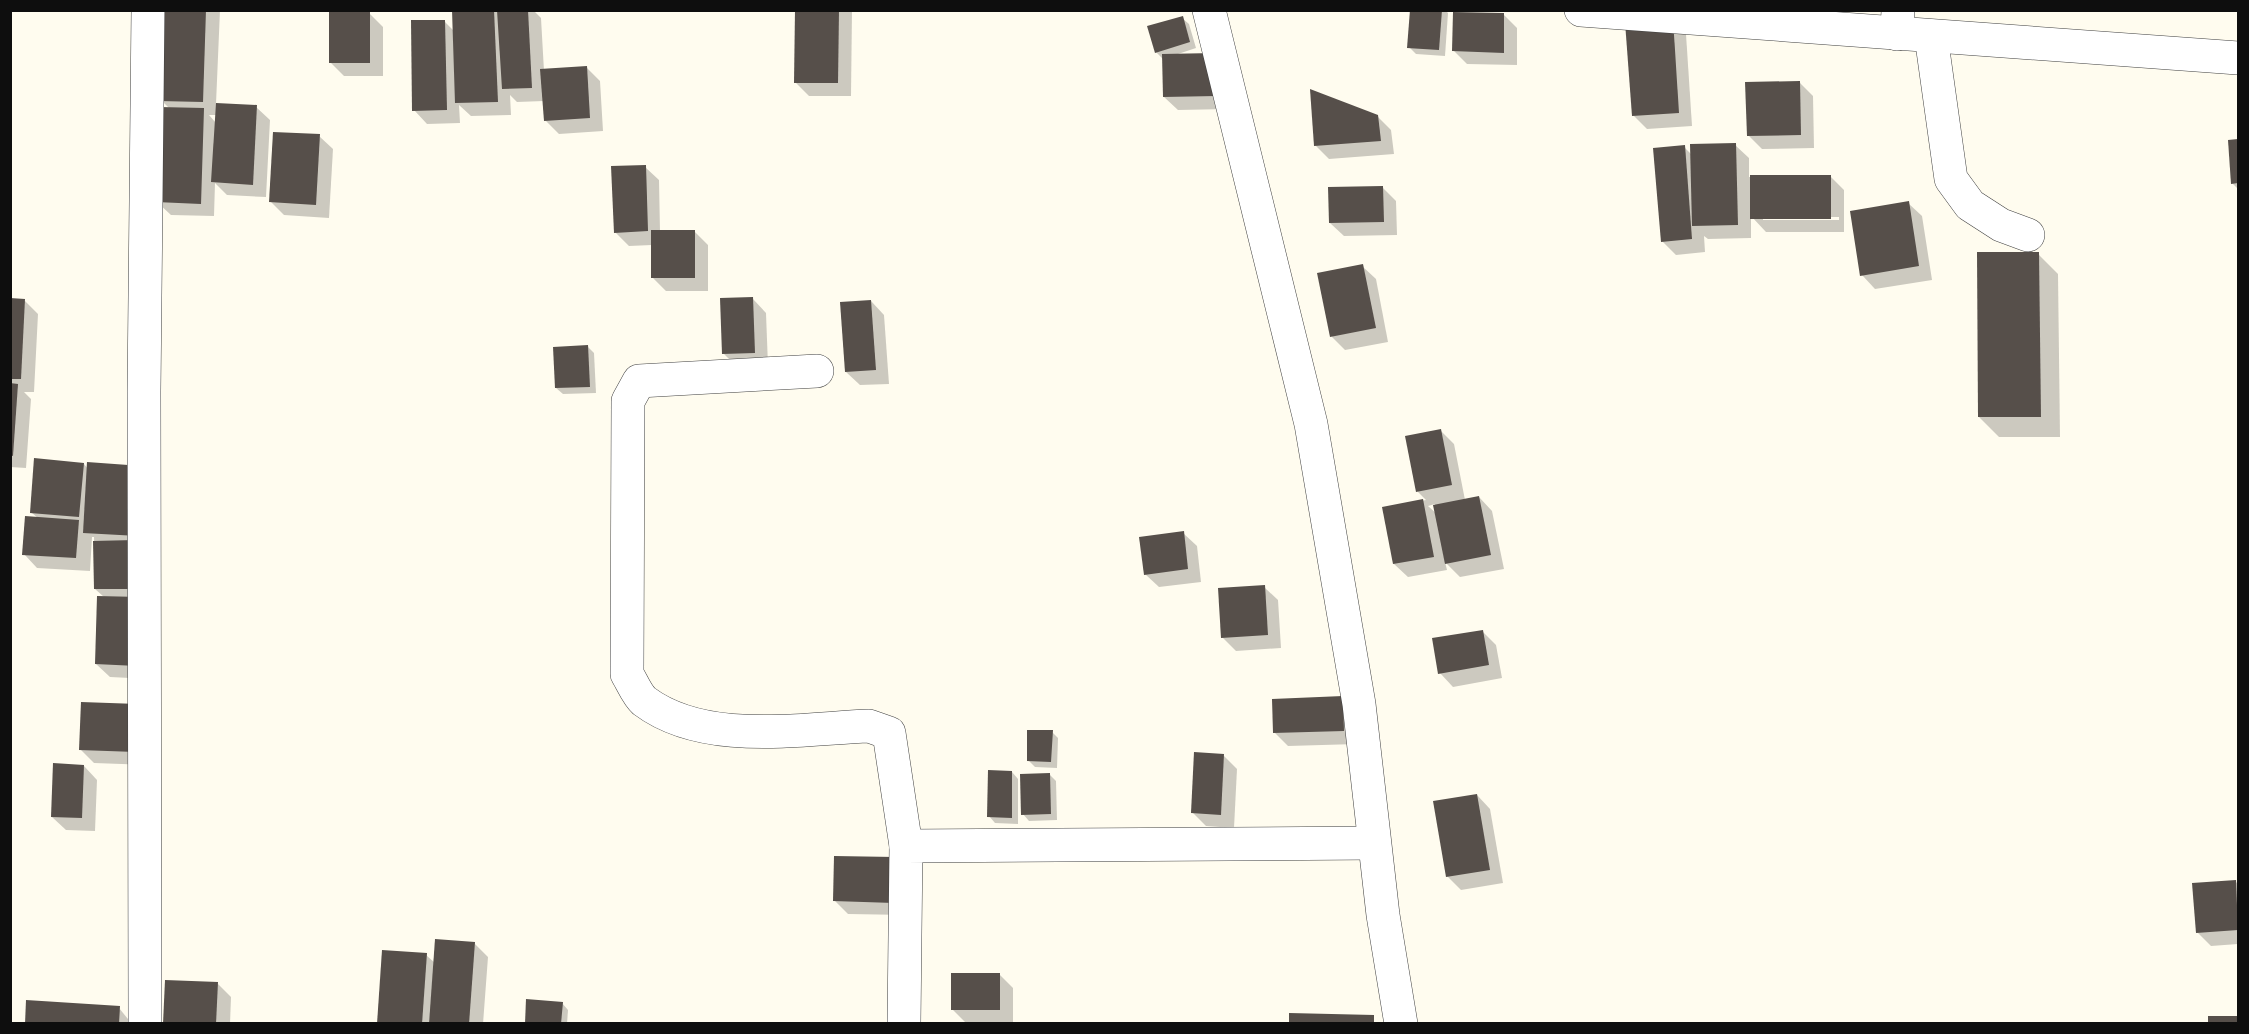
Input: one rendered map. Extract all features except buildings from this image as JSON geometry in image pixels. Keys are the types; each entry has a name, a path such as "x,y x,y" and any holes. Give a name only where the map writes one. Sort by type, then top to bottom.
{"street":[{"path":"145,1023 144,392 148,10"},
{"path":"1209,10 1311,424 1359,704 1383,915 1401,1023"},
{"path":"1581,10 1898,22 1931,36 2238,58"},
{"path":"1931,36 1951,179 1970,206 2001,225 2028,235"},
{"path":"817,371 639,381 628,401 627,674 643,700 675,718 723,732 869,726 889,733 906,846 904,1023"},
{"path":"906,846 1374,843"}]}
